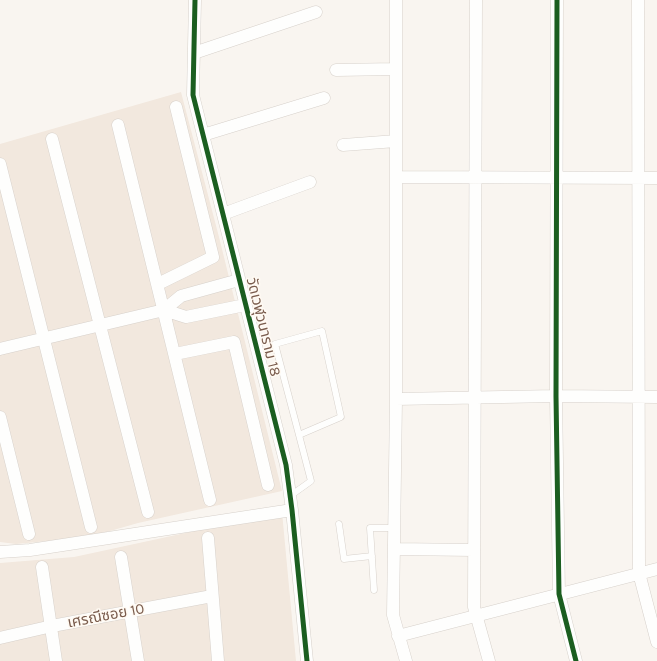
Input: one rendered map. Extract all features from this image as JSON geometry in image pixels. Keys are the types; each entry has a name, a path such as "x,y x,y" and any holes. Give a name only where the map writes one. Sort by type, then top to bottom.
{"street":[{"name":"วัดเวฬุวนาราม 18","path":"195,0 192,95 286,465 307,661"},
{"path":"396,0 396,399 393,615 406,661"},
{"path":"476,0 475,616 489,661"},
{"path":"557,0 556,396 559,594 576,661"},
{"path":"638,0 637,178 640,396 639,573 657,642"},
{"path":"194,53 316,12"},
{"path":"336,70 396,69"},
{"path":"203,135 324,98"},
{"path":"158,284 213,257 176,107"},
{"path":"118,125 210,500"},
{"path":"52,139 148,512"},
{"path":"343,145 396,141"},
{"path":"0,164 91,527"},
{"path":"396,177 657,178"},
{"path":"223,214 310,182"},
{"path":"0,349 164,310 181,296 239,280"},
{"path":"164,310 186,317 246,305"},
{"path":"175,354 234,342 268,485"},
{"path":"396,399 556,396 657,397"},
{"path":"0,417 29,534"},
{"path":"0,552 30,550 292,510"},
{"path":"208,538 218,661"},
{"path":"394,549 474,550"},
{"path":"122,557 129,611 138,661"},
{"path":"42,567 56,661"},
{"path":"398,636 657,569"},
{"name":"เศรณีซอย 10","path":"0,638 52,626 212,596"}],"lane":[{"path":"290,496 311,481 275,344 322,331 341,417 299,435"},
{"path":"339,524 344,559 372,556"},
{"path":"374,590 370,528 394,528"}],"shaded area":[{"path":"181,92 219,237 282,491 138,523 89,537 16,544 0,542 0,144"},
{"path":"282,512 296,661 0,661 0,563 74,557 190,532 238,517"}],"cycle path":[{"path":"195,0 193,95 286,465 307,661"},
{"path":"557,0 556,396 559,594 576,661"}]}
